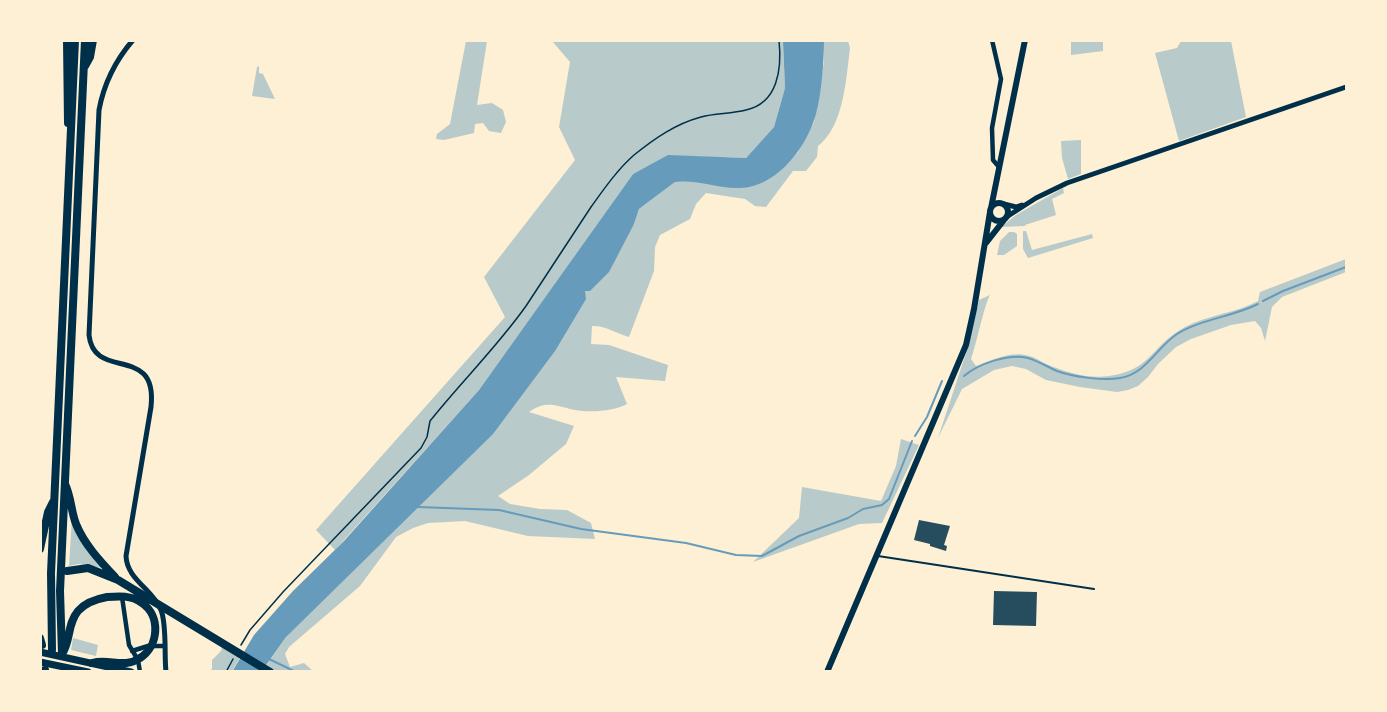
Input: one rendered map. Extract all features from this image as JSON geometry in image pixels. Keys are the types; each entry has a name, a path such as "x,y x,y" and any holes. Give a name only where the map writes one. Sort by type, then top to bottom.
{"highway":[{"path":"67,40 67,118 71,133"},
{"path":"52,650 51,584 54,498 75,40"},
{"path":"85,40 64,483 60,591 62,654 67,647 70,626 76,614 83,607 99,599 127,596 144,603 154,620 156,637 150,649 142,657 130,663 122,664 101,660 92,663"},
{"path":"84,67 90,57 93,40"},
{"path":"64,483 69,492 73,516 81,534 118,580"},
{"path":"40,549 48,512 54,498"},
{"path":"67,572 80,568 100,571 270,672"},
{"path":"41,645 92,663 131,672"},
{"path":"40,662 88,672"}],"main road":[{"path":"827,672 966,345 1024,40"},
{"path":"984,246 1006,218 1008,209 998,196 996,185"},
{"path":"990,210 996,203 1003,203"},
{"path":"990,210 996,220 1006,218"}],"street":[{"path":"133,40 109,77 99,110 88,335 91,346 99,357 138,369 151,386 151,407 126,556 131,574 148,589 162,612 166,672"},
{"path":"992,40 1002,79 992,128 993,160 999,167"},
{"path":"1006,218 1026,204 1067,183 1347,87"},
{"path":"1003,203 1016,207 1026,204"},
{"path":"122,594 128,639 138,660 140,672"},
{"path":"132,651 148,646 164,646"}],"lane":[{"path":"877,556 1094,589"}],"path":[{"path":"226,672 250,630 283,592 421,448 427,437 430,421 506,333 625,162 666,132 688,121 702,116 747,110 766,101 776,86 780,51 778,40"}],"shaded area":[{"path":"466,41 487,41 477,105 492,103 503,110 506,122 501,133 489,131 483,123 475,124 474,133 444,140 436,139 437,134 450,124"},
{"path":"552,41 783,41 785,88 774,127 746,158 668,156 633,174 479,390 335,550 316,530 505,317 484,277 575,160 559,127 570,62"},
{"path":"824,41 848,41 850,48 847,74 842,101 833,127 818,146 817,157 806,171 793,171 766,207 755,206 745,199 706,193 696,204 690,219 660,235 655,247 654,271 629,337 606,328 592,326 591,344 609,345 668,365 665,381 616,377 627,404 614,409 584,411 550,405 540,406 529,412 574,426 566,444 529,475 498,496 510,504 540,509 567,510 591,523 595,539 528,536 465,521 428,523 413,528 396,537 360,586 289,647 285,654 290,667 304,663 313,671 262,672 286,637 585,290 634,224 639,209 675,182 777,173 798,152 814,122 824,62"},
{"path":"1071,41 1103,41 1103,51 1071,55"},
{"path":"1181,41 1231,41 1246,117 1179,141 1155,53 1177,48"},
{"path":"259,66 259,73 263,74 275,99 252,96"},
{"path":"1081,140 1081,174 1068,179 1062,158 1061,141"},
{"path":"1063,188 1064,193 1052,199 1056,215 1025,226 1001,227 1016,215"},
{"path":"1023,231 1026,231 1032,250 1092,234 1093,238 1028,258 1023,249"},
{"path":"1009,232 1017,234 1017,246 1004,255 997,255 1000,241"},
{"path":"1346,259 1346,272 1282,297 1272,307 1265,341 1261,328 1255,321 1231,325 1191,339 1176,347 1138,386 1117,392 1046,380 1026,369 1012,366 994,370 962,389 938,438 968,347 979,300 990,295 971,359 976,366 1002,356 1022,354 1076,374 1093,377 1109,376 1134,369 1142,364 1170,337 1189,325 1249,305 1258,301 1260,292"},
{"path":"901,439 919,445 882,523 859,524 753,562 799,518 802,487 881,501 896,466"},
{"path":"72,518 103,568 79,564 69,566"},
{"path":"73,638 98,645 96,656 71,650"},
{"path":"222,646 241,656 232,671 208,672 212,669 212,660 221,651"}],"water":[{"path":"783,41 824,41 822,83 816,115 802,146 794,156 775,175 764,182 732,188 683,181 675,182 639,209 634,224 609,272 590,291 585,291 586,299 555,351 493,434 286,637 262,671 232,672 254,635 293,591 344,541 479,390 633,174 668,155 746,158 774,127 785,88"}],"building":[{"path":"919,520 950,526 944,545 947,546 946,551 914,540"},
{"path":"994,591 1037,592 1036,626 993,625"}],"waterway":[{"path":"1263,301 1346,267"},
{"path":"964,376 977,367 994,361 1020,357 1032,359 1071,375 1097,379 1120,378 1144,366 1170,339 1186,329 1258,304"},
{"path":"915,436 927,417 942,381"},
{"path":"418,507 499,510 581,529 686,543 736,555 762,556 799,536 848,518 863,509 882,505 889,499 912,441"},
{"path":"269,659 296,672"}]}
